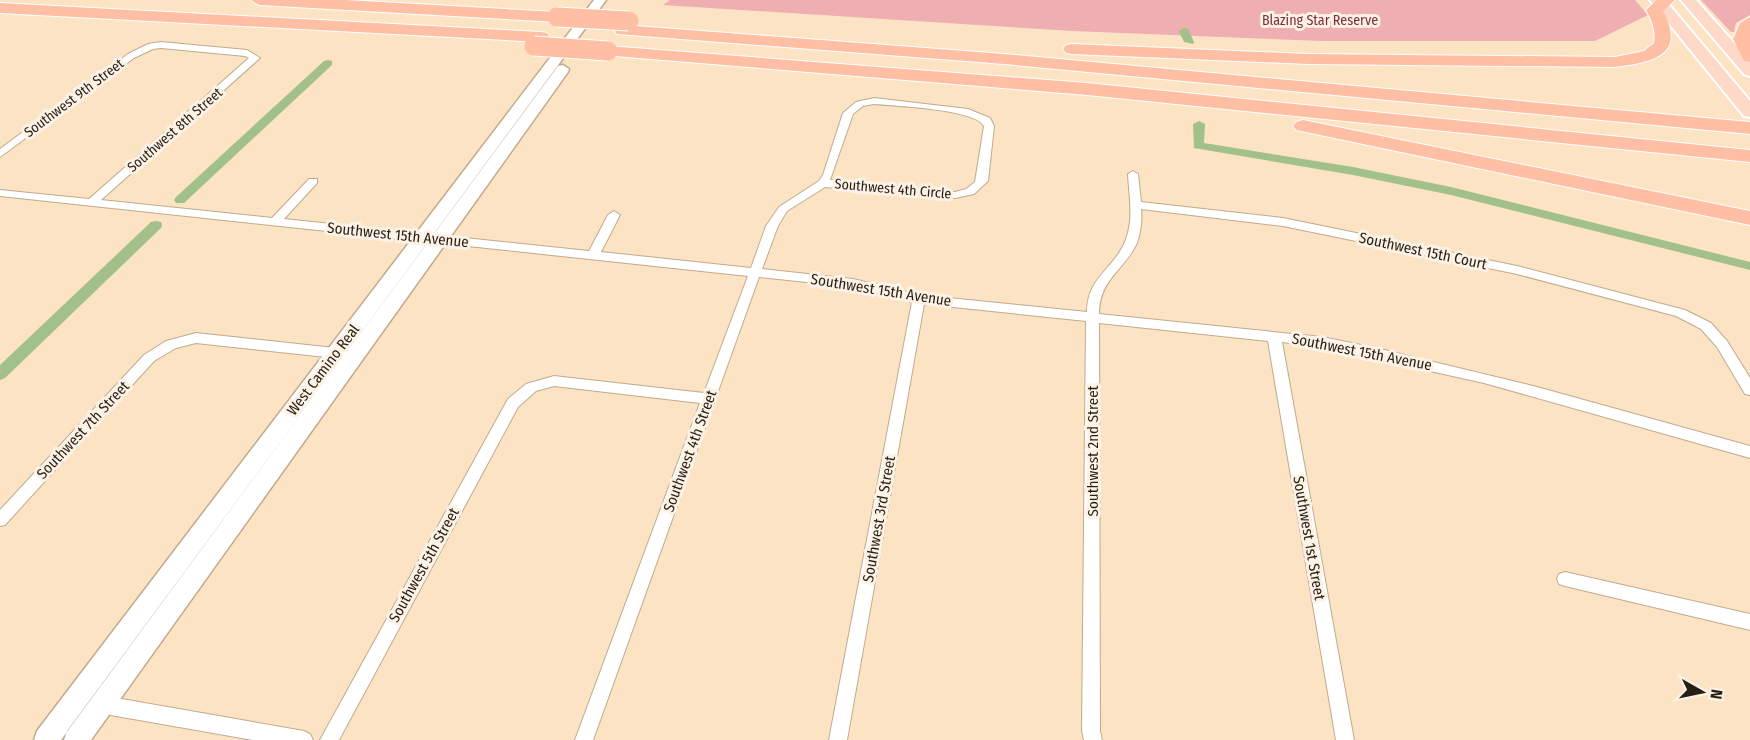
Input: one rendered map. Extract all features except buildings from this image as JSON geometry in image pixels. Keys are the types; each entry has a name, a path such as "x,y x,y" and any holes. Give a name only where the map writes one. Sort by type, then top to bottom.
{"highway":[{"path":"62,0 619,36 1078,79 1745,131"},
{"path":"259,0 546,31"},
{"path":"1006,50 1084,49 1378,61 1614,62 1642,56 1658,49 1665,42 1663,24 1654,10 1661,1"},
{"path":"0,8 619,36 1006,50 1401,83 1745,131"},
{"path":"0,19 221,28 546,31"},
{"path":"1750,22 1743,31 1742,40 1750,57"},
{"path":"619,36 793,65 1227,114 1416,148 1750,218"},
{"path":"793,65 1097,90 1745,131"},
{"path":"1416,148 1467,164 1691,217 1750,234"}],"main road":[{"path":"1688,0 1750,71"},
{"path":"1661,1 1745,131"}],"street":[{"name":"West Camino Real","path":"431,238 600,0"},
{"name":"West Camino Real","path":"46,740 345,354 614,0"},
{"name":"Southwest 8th Street","path":"91,203 255,58 247,53 151,46"},
{"name":"Southwest 9th Street","path":"0,154 131,56 151,46"},
{"name":"Southwest 4th Circle","path":"874,101 968,111 986,120 989,126 982,181 978,189 968,194 955,195 823,183 828,175 848,112 862,102 874,101"},
{"name":"Southwest 2nd Street","path":"1093,740 1091,731 1093,317 1098,285 1132,241 1135,225 1133,174"},
{"path":"275,222 313,181"},
{"name":"Southwest 4th Street","path":"584,740 776,218 783,209 823,183"},
{"name":"Southwest 15th Avenue","path":"0,193 853,284 920,298 1274,337 1369,351 1466,373 1750,452"},
{"name":"Southwest 15th Court","path":"1134,205 1283,222 1467,259 1680,313 1706,326 1722,344 1750,390"},
{"path":"593,256 614,215"},
{"name":"Southwest 3rd Street","path":"838,740 920,298"},
{"name":"Southwest 1st Street","path":"1274,337 1345,740"},
{"name":"Southwest 7th Street","path":"0,520 149,358 170,344 196,338 345,354"},
{"name":"West Camino Real","path":"76,740 345,354"},
{"name":"Southwest 5th Street","path":"329,740 513,403 522,393 538,384 554,381 709,399"},
{"path":"1565,579 1750,622"},
{"path":"76,700 304,740"}],"green space":[{"name":"Blazing Star Reserve","path":"670,0 1635,0 1648,15 1595,41 1323,41 1073,31 663,5"},
{"path":"1701,0 1750,0 1750,15 1736,23 1734,32 1731,32"}],"waterway":[{"path":"1184,31 1189,42"},
{"path":"180,200 328,63"},
{"path":"1199,124 1198,146 1353,171 1451,191 1750,266"},
{"path":"0,374 156,225"}]}
